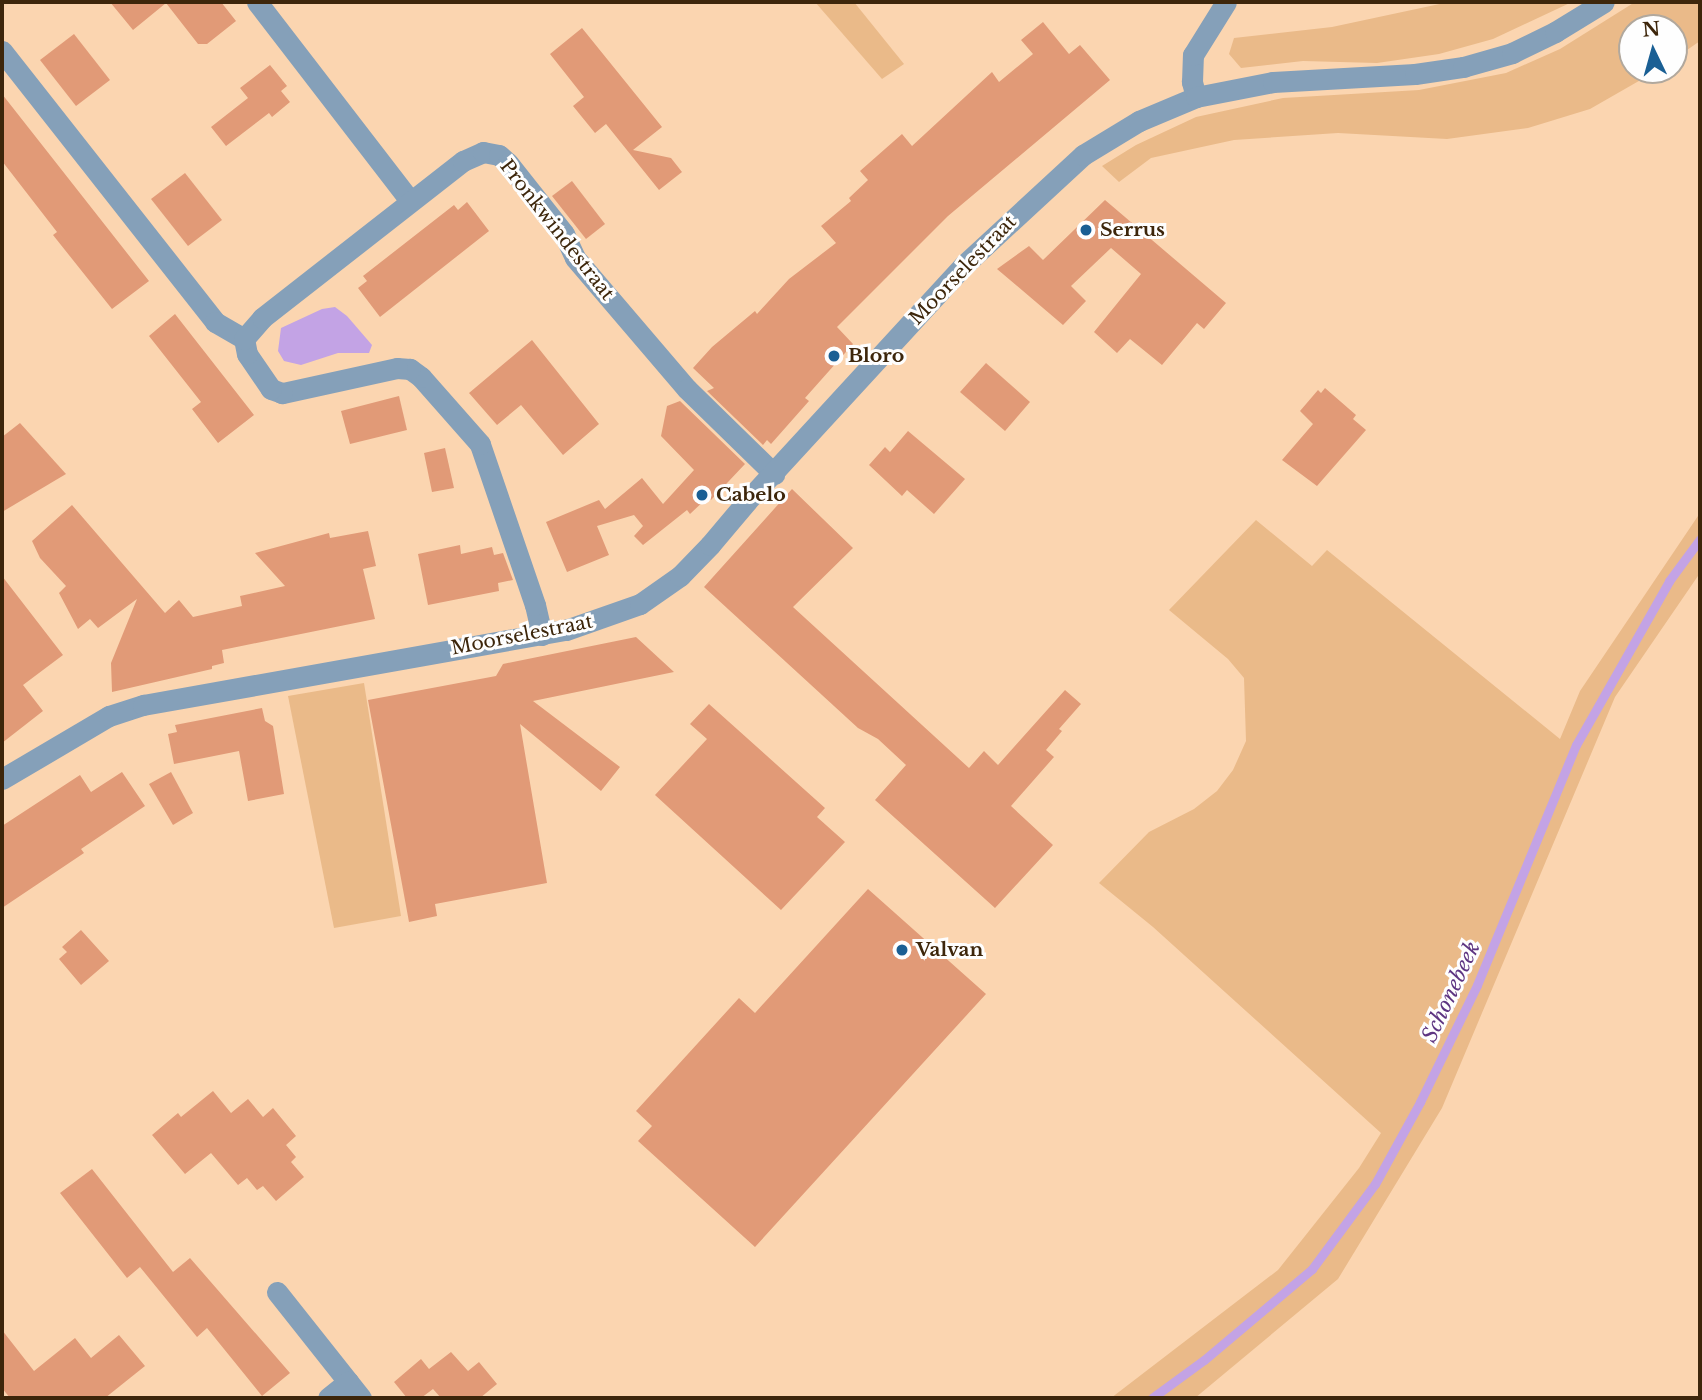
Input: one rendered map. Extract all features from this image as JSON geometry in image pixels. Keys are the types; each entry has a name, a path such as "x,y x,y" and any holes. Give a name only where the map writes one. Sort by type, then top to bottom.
{"street":[{"path":"257,2 410,201"},
{"path":"1196,97 1192,82 1193,55 1226,2"},
{"name":"Moorselestraat","path":"2,779 109,716 143,705 542,635 593,623 640,604 680,576 965,264 1083,155 1139,121 1196,97 1273,82 1415,74 1463,67 1512,53 1555,32 1604,2"},
{"path":"2,51 215,322 244,338 251,361 271,389 282,393 397,368 410,369 421,377 480,444 535,605 542,635"},
{"name":"Pronkwindestraat","path":"244,338 262,318 472,155 483,152 499,155 564,234 575,258 687,389 774,474"},
{"path":"277,1292 355,1390 328,1398"}],"shaded area":[{"path":"815,2 854,2 904,64 882,79"},
{"path":"1449,2 1572,2 1493,39 1439,54 1377,63 1303,61 1241,68 1229,54 1234,38 1332,27"},
{"path":"1635,2 1700,2 1700,41 1688,49 1688,14 1618,14 1618,84 1634,84 1590,109 1528,128 1447,139 1338,133 1234,140 1151,158 1119,182 1102,166 1136,145 1196,117 1283,98 1419,90 1506,73 1560,49"},
{"path":"335,307 347,316 372,345 369,353 338,353 301,365 284,361 278,351 281,328 322,309"},
{"path":"1700,513 1700,573 1615,697 1442,1108 1338,1279 1195,1398 1111,1398 1278,1270 1359,1168 1381,1133 1153,927 1099,883 1149,832 1194,809 1217,791 1233,770 1246,741 1244,678 1228,659 1169,610 1256,520 1312,566 1327,550 1560,739 1580,691"},
{"path":"364,683 401,916 334,928 288,696"}],"building":[{"path":"110,2 221,2 236,21 207,44 198,44 166,3 133,30"},
{"path":"1043,22 1069,54 1080,45 1110,80 948,216 837,327 853,344 805,398 809,401 771,444 767,440 763,445 707,391 714,388 693,368 712,347 755,311 757,314 789,279 836,243 821,226 851,201 849,198 868,180 860,171 902,134 912,146 992,72 999,82 1033,54 1021,40"},
{"path":"582,28 662,127 633,150 671,158 682,172 659,190 606,124 595,133 573,106 584,97 550,54"},
{"path":"74,34 110,80 76,106 40,60"},
{"path":"270,65 287,86 281,91 290,102 272,117 269,113 226,146 211,127 248,98 240,88"},
{"path":"2,94 149,281 112,309 53,235 57,232 2,161"},
{"path":"185,173 222,220 188,246 151,199"},
{"path":"572,181 605,224 586,239 552,196"},
{"path":"1105,200 1226,303 1204,329 1197,323 1162,365 1130,339 1117,353 1094,332 1141,274 1111,248 1071,286 1086,301 1063,325 997,269 1029,246 1043,260"},
{"path":"467,202 489,231 380,317 358,288 367,281 363,276 454,205 458,210"},
{"path":"175,314 254,415 218,443 192,409 201,402 149,336"},
{"path":"532,340 599,424 563,455 521,405 497,425 469,393"},
{"path":"986,363 1030,402 1005,431 960,392"},
{"path":"1325,388 1356,415 1353,419 1366,430 1317,486 1282,460 1313,424 1300,411 1318,390 1321,393"},
{"path":"399,396 407,430 350,444 341,411"},
{"path":"680,401 745,464 711,500 708,497 690,514 687,510 643,545 634,536 643,526 634,515 597,526 609,555 567,572 546,522 599,500 605,509 642,478 663,504 694,470 661,436 667,406"},
{"path":"20,423 66,474 2,512 2,437"},
{"path":"908,431 965,479 934,514 907,490 902,496 869,465 885,447 890,452"},
{"path":"445,448 454,488 432,492 424,453"},
{"path":"792,489 853,548 793,607 969,768 984,751 998,765 1065,690 1081,704 1059,729 1062,731 1046,750 1054,757 1011,806 1053,845 995,908 875,800 906,765 878,739 858,728 704,587"},
{"path":"72,505 165,613 179,600 193,617 242,606 240,596 285,586 255,553 329,533 330,538 368,531 376,566 363,569 375,619 222,650 224,663 212,666 212,669 112,692 111,663 137,599 98,628 90,619 78,629 59,593 66,586 40,558 32,541"},
{"path":"460,545 461,554 492,547 494,555 503,553 513,580 498,583 499,591 428,605 418,554"},
{"path":"2,576 63,655 23,685 43,711 2,743"},
{"path":"636,637 674,672 533,701 620,767 601,791 520,724 547,883 435,904 437,916 409,922 368,700 496,676 503,664"},
{"path":"709,704 825,808 817,817 845,842 781,910 655,795 707,739 690,724"},
{"path":"262,708 265,721 273,726 284,794 248,801 239,751 174,764 168,734 177,732 175,725"},
{"path":"122,772 145,806 81,849 84,853 2,908 2,826 80,775 91,792"},
{"path":"171,772 193,813 173,825 149,784"},
{"path":"868,889 986,994 755,1247 638,1141 652,1126 636,1111 739,998 755,1013"},
{"path":"81,930 109,961 81,985 59,959 67,952 62,947"},
{"path":"213,1091 231,1113 248,1099 263,1117 273,1108 296,1136 286,1145 296,1157 291,1162 304,1177 276,1201 263,1186 257,1190 247,1178 238,1185 211,1153 185,1174 152,1135 178,1113 181,1117"},
{"path":"92,1169 173,1272 190,1258 290,1373 262,1396 207,1328 197,1337 140,1267 127,1278 60,1193"},
{"path":"2,1330 34,1371 75,1338 91,1358 119,1335 145,1366 105,1398 10,1398 2,1388"},
{"path":"451,1352 468,1371 479,1362 497,1384 480,1398 441,1398 433,1389 421,1398 407,1398 394,1382 421,1359 429,1369"}],"waterway":[{"name":"Schonebeek","path":"1152,1398 1204,1360 1312,1269 1375,1184 1420,1102 1477,985 1576,745 1669,581 1700,539"}],"place":[{"name":"Serrus","path":"1086,230"},
{"name":"Bloro","path":"834,356"},
{"name":"Cabelo","path":"702,495"},
{"name":"Valvan","path":"902,950"}]}
